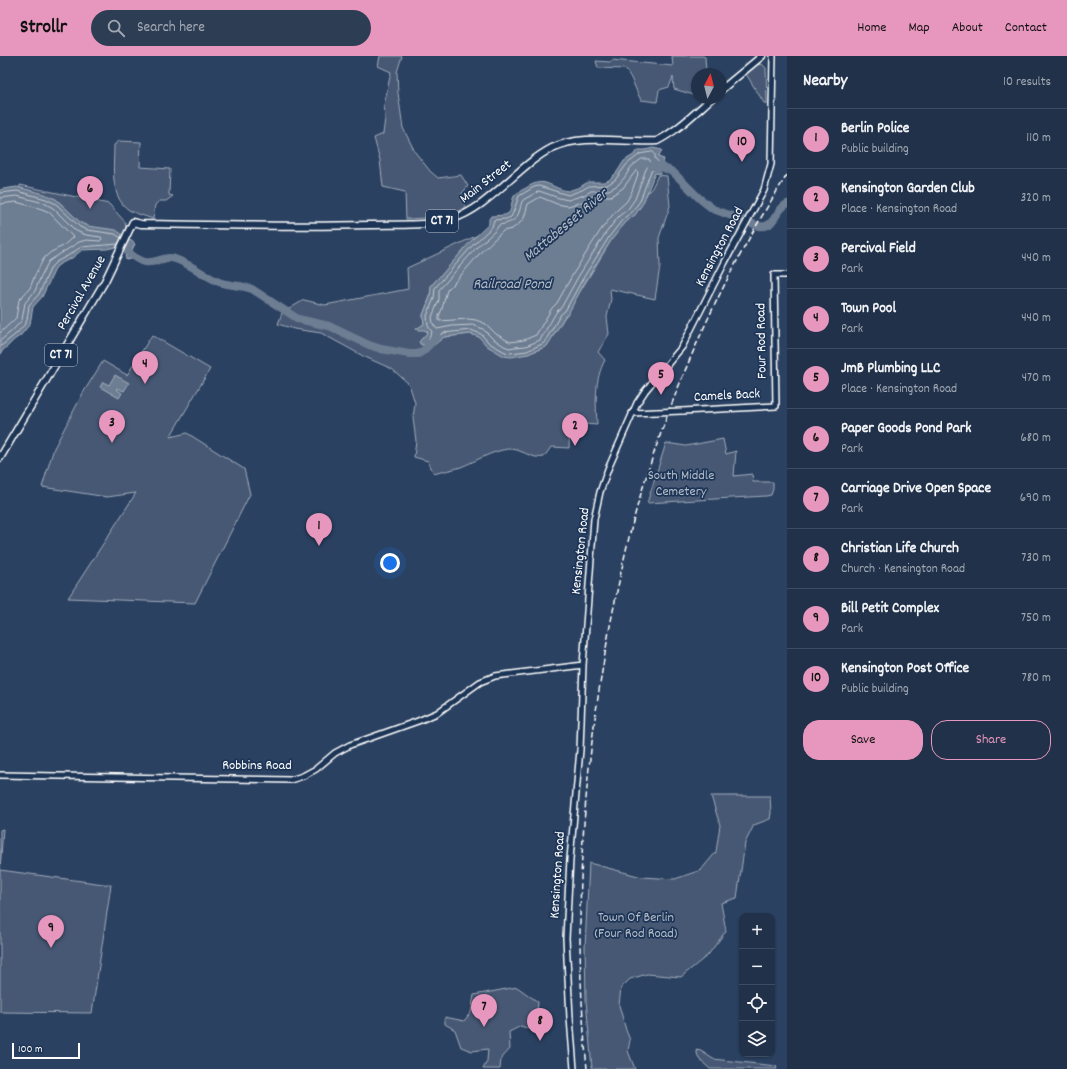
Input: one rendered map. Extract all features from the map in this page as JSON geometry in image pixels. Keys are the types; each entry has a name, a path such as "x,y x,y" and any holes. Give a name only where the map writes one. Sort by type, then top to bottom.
{"main road":[{"path":"727,85 762,56"},
{"name":"Main Street","path":"133,222 142,224 249,227 424,223 451,220 479,205 534,159 552,148 568,142 585,140 656,141 664,138 705,104"},
{"name":"Percival Avenue","path":"0,458 97,295 133,222"}],"street":[{"name":"Kensington Road","path":"574,1069 566,938 570,860 580,750 583,665 594,519 606,475 632,413 645,391 682,347 725,262 764,190 770,170 772,153 773,56"},
{"name":"Four Rod Road","path":"776,406 774,274 787,274"},
{"name":"Camels Back","path":"632,413 776,406"},
{"name":"Robbins Road","path":"0,774 290,780 303,776 316,769 335,753 350,745 418,721 437,712 480,682 495,676 583,665"}],"green space":[{"path":"380,56 402,56 397,72 398,93 403,128 415,152 430,171 438,178 461,175 468,186 460,196 466,207 460,211 437,217 406,219 405,192 383,187 380,160 374,138 383,134 385,118 384,105 391,72 378,66"},
{"path":"672,56 705,57 706,68 691,68 691,94 674,89 673,77 669,87 659,90 657,102 641,100 625,69 598,68 596,61 611,62 612,60 673,66"},
{"path":"762,64 766,68 767,104 764,103 746,74 757,65"},
{"path":"119,141 141,142 140,167 170,169 169,195 173,196 166,201 159,201 155,205 153,219 129,210 118,197 114,180 114,145"},
{"path":"658,175 667,176 670,206 659,238 660,266 655,299 610,289 611,299 607,317 609,334 598,352 605,360 601,368 597,384 597,425 570,423 569,448 551,447 544,457 531,456 513,449 502,450 461,467 434,474 428,461 414,457 416,441 413,418 415,403 409,384 392,369 363,356 321,333 294,329 278,324 282,313 304,300 325,305 408,289 407,268 478,235 431,286 430,297 423,315 424,324 420,327 428,332 419,342 421,345 434,345 444,337 471,334 479,337 504,356 528,354 547,346 612,239 639,209"},
{"path":"20,185 109,204 125,222 126,228 123,235 84,226 57,200 20,188"},
{"path":"152,335 210,369 170,437 187,433 244,469 250,494 195,603 68,598 136,493 107,497 42,487 54,448 83,393 103,361 127,375"},
{"name":"South Middle Cemetery","path":"723,439 726,454 736,451 734,476 752,474 753,482 773,482 771,495 647,503 666,443 686,446"},
{"name":"Town Of Berlin (Four Rod Road)","path":"711,796 770,796 770,819 754,825 745,843 737,898 721,903 726,931 708,955 681,977 647,974 630,979 621,988 619,1005 630,1040 628,1051 635,1069 592,1069 586,1000 585,947 589,863 642,877 675,879 701,870 716,852 720,825"},
{"path":"3,829 0,870 0,830"},
{"path":"0,870 111,885 92,1013 0,1012"},
{"path":"517,987 538,1002 536,1024 529,1029 521,1026 509,1032 510,1049 501,1059 500,1069 483,1069 487,1061 488,1049 472,1051 461,1047 455,1030 445,1024 445,1017 464,1021 471,1012 474,995"},
{"path":"696,1050 701,1051 713,1059 776,1066 777,1069 710,1069 699,1059"}],"water":[{"name":"Railroad Pond","path":"653,148 662,150 658,157 664,159 660,174 655,173 643,203 635,215 626,222 612,239 585,282 568,314 565,316 547,346 528,354 511,357 504,356 487,346 479,337 471,334 444,337 434,345 424,345 419,342 428,332 416,329 424,324 423,315 430,297 431,286 470,242 489,224 489,219 491,216 505,215 509,213 516,194 533,184 543,182 568,191 580,187 588,182 604,182 609,180 617,172 624,161 635,154 638,150"},
{"path":"17,187 41,193 56,199 81,223 88,226 116,230 133,241 135,245 131,252 130,259 126,260 125,253 116,247 107,249 82,250 72,258 56,267 42,297 33,307 30,324 21,335 3,350 0,355 0,190"},
{"path":"115,375 129,383 124,391 117,388 116,389 122,393 119,398 100,387 103,382 109,385"}],"waterway":[{"name":"Mattabesset River","path":"652,166 659,166 673,172 699,198 713,209 759,226 768,225 779,211 787,204"},
{"name":"Mattabesset River","path":"122,247 142,261 153,262 168,258 181,261 219,282 252,289 298,319 329,326 381,349 409,354 418,354 437,337"}],"railway":[{"path":"587,1069 580,950 584,817 597,702 622,566 637,507 682,377 700,335 741,253 787,175"}],"place":[{"name":"Kensington Post Office","path":"742,162"},
{"name":"Paper Goods Pond Park","path":"90,209"},
{"name":"Town Pool","path":"145,384"},
{"name":"JmB Plumbing LLC","path":"661,395"},
{"name":"Percival Field","path":"112,443"},
{"name":"Kensington Garden Club","path":"575,446"},
{"name":"Berlin Police","path":"319,546"},
{"name":"Bill Petit Complex","path":"51,948"},
{"name":"Carriage Drive Open Space","path":"484,1027"},
{"name":"Christian Life Church","path":"540,1041"}]}
